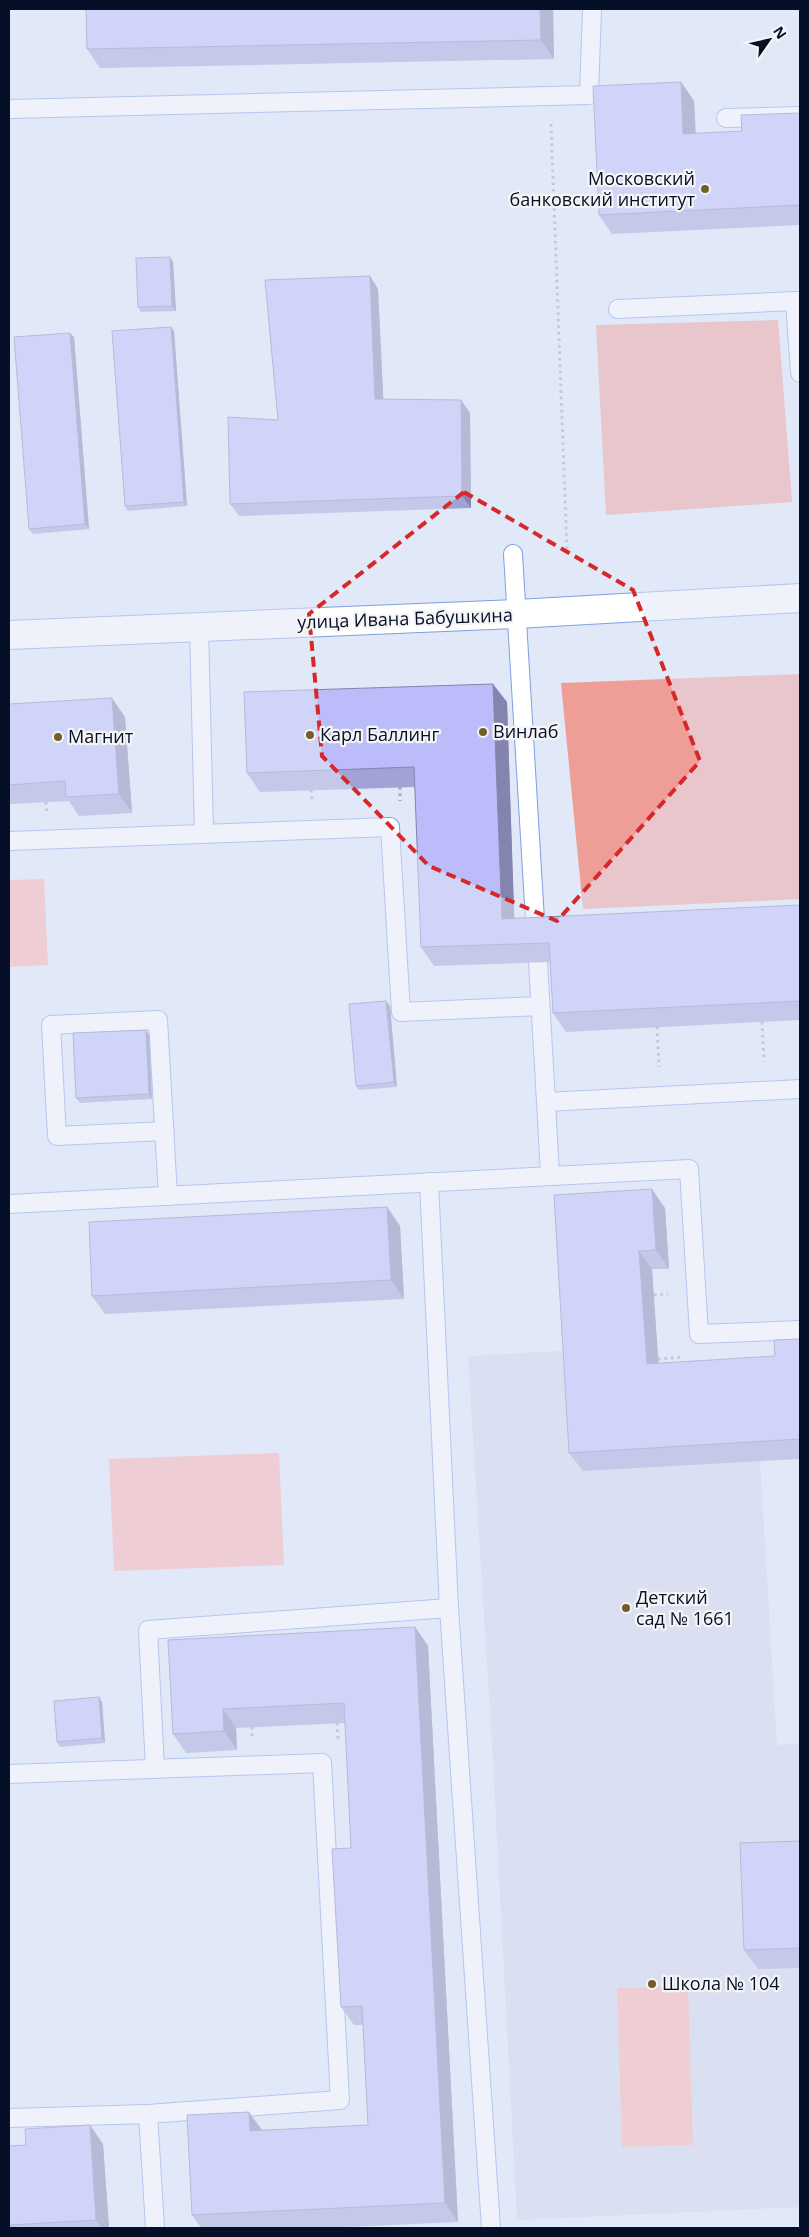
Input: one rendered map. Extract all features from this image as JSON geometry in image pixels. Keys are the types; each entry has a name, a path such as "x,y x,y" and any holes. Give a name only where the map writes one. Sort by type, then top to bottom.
{"street":[{"name":"улица Ивана Бабушкина","path":"9,635 517,614 800,598"}],"lane":[{"path":"9,109 589,95 592,9"},
{"path":"726,118 800,116"},
{"path":"618,309 798,301 800,373"},
{"path":"513,554 536,937"},
{"path":"199,627 204,834"},
{"path":"9,841 390,827 401,1012 540,1006"},
{"path":"538,962 550,1176"},
{"path":"165,1131 57,1136 51,1025 158,1020 165,1131 168,1196"},
{"path":"546,1102 800,1089"},
{"path":"9,1204 689,1169 699,1334 800,1330"},
{"path":"429,1182 449,1608 491,2228"},
{"path":"155,1769 148,1630 449,1608"},
{"path":"9,1774 322,1763 340,2100 148,2114 9,2118"},
{"path":"148,2114 155,2228"}],"path":[{"path":"550,96 567,551"},
{"path":"762,1022 765,1091"},
{"path":"658,1027 660,1096"}],"highlighted area":[{"path":"464,492 633,590 700,761 557,921 429,866 322,756 309,614"}],"shaded area":[{"path":"778,320 792,502 606,515 596,325"},
{"path":"800,674 800,899 583,909 561,683"},
{"path":"44,879 48,965 9,967 9,880"},
{"path":"575,1350 760,1460 777,1745 800,1744 800,2207 517,2220 493,1762 468,1356"},
{"path":"279,1453 284,1565 114,1571 109,1459"},
{"path":"688,1986 693,2145 622,2147 617,1988"}],"building":[{"path":"86,9 540,9 541,40 87,49"},
{"name":"Московский банковский институт","path":"681,82 683,134 742,131 741,115 800,113 800,205 599,215 593,86"},
{"path":"170,257 172,306 138,307 136,258"},
{"path":"370,276 375,399 461,400 462,496 230,504 228,417 278,420 265,280"},
{"path":"171,327 184,502 125,506 112,331"},
{"path":"70,333 85,524 29,529 14,337"},
{"path":"493,684 502,919 800,905 800,1001 553,1013 549,943 421,947 414,767 247,773 244,692"},
{"path":"112,698 119,794 66,797 65,781 9,785 9,704"},
{"path":"386,1001 394,1082 356,1086 349,1004"},
{"path":"146,1030 149,1094 76,1098 73,1033"},
{"path":"652,1189 656,1250 639,1251 647,1364 775,1356 774,1340 800,1339 800,1439 569,1453 554,1195"},
{"path":"387,1207 391,1280 92,1296 89,1222"},
{"path":"415,1627 445,2203 192,2215 187,2115 249,2112 250,2131 368,2125 362,2006 341,2007 332,1849 351,1848 344,1703 223,1709 224,1731 173,1734 168,1640"},
{"path":"99,1697 102,1738 57,1742 54,1701"},
{"path":"800,1841 800,1948 744,1950 740,1843"},
{"path":"90,2125 96,2220 9,2225 9,2146 26,2145 25,2129"}],"place":[{"name":"Московский банковский институт","path":"705,189"},
{"name":"Винлаб","path":"483,732"},
{"name":"Карл Баллинг","path":"310,735"},
{"name":"Магнит","path":"58,737"},
{"name":"Детский сад № 1661","path":"626,1608"},
{"name":"Школа № 104","path":"652,1984"}]}
